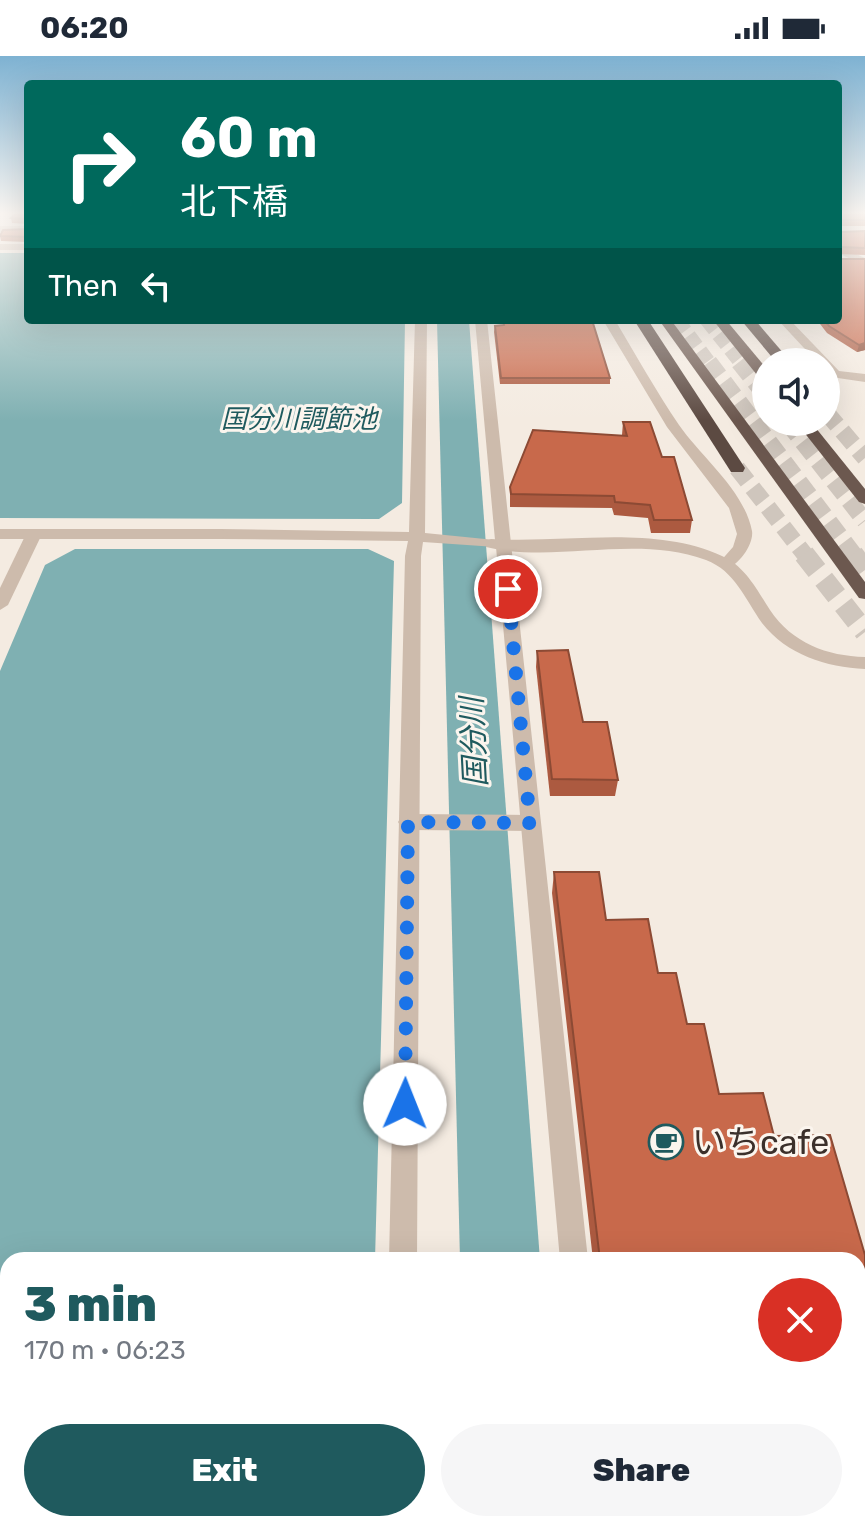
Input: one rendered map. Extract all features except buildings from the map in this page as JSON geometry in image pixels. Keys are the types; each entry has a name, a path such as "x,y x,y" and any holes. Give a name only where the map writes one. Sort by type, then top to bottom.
{"highway":[{"path":"644,324 737,468"},
{"path":"668,324 865,594"},
{"path":"722,324 752,360"},
{"path":"751,324 772,348"},
{"path":"814,436 865,499"}],"street":[{"path":"403,1252 413,556 428,536 421,324"},
{"path":"481,324 497,544 573,1252"},
{"path":"611,324 674,427 736,507 745,534 740,548 726,564"},
{"path":"788,324 811,348"},
{"path":"840,375 865,378"},
{"path":"0,534 428,536 497,544 667,547 700,554 726,564 741,577 782,635 800,648 835,661 865,663"},
{"path":"0,605 34,534"},
{"path":"408,822 525,823"}],"water":[{"name":"国分川調節池","path":"0,283 24,283 24,324 405,324 402,503 379,519 0,518"},
{"path":"75,549 368,549 394,561 375,1252 0,1252 0,671 45,565"}],"waterway":[{"name":"国分川","path":"453,324 500,1252"}],"tunnel":[{"path":"681,324 711,364"},
{"path":"709,324 741,364"},
{"path":"709,362 855,556"},
{"path":"739,362 752,378"},
{"path":"840,429 865,458"},
{"path":"798,436 865,521"},
{"path":"737,468 806,556"},
{"path":"804,554 865,632"},
{"path":"853,554 865,570"}],"place":[{"name":"いちcafe","path":"666,1142"}],"route":[{"path":"405,1104 408,822 530,823 508,589"}]}
